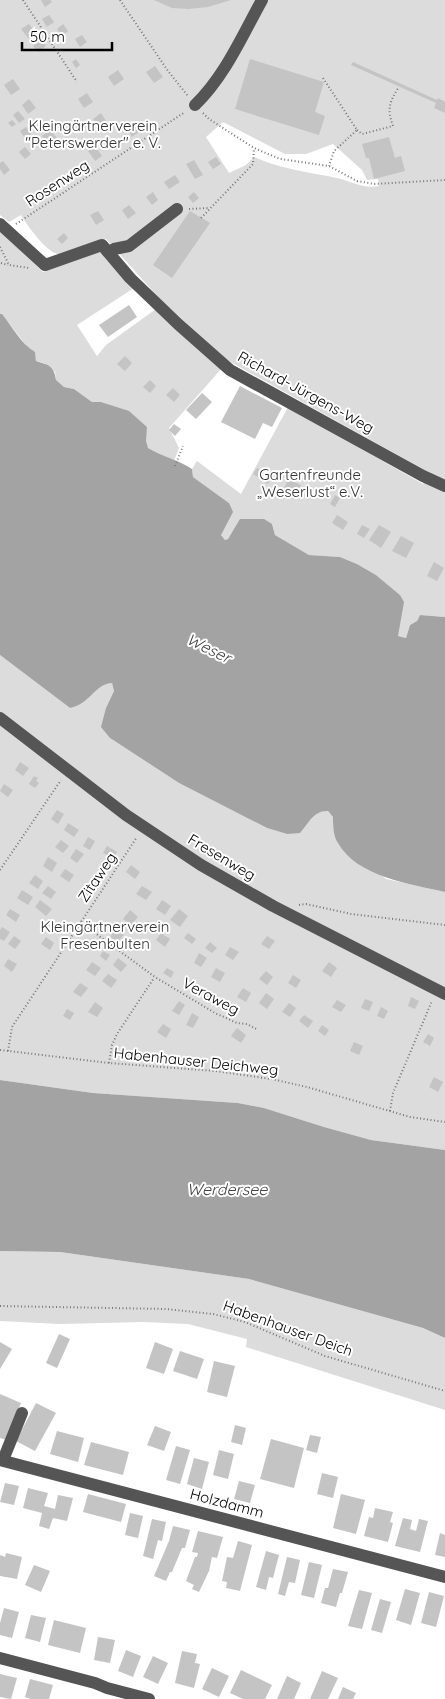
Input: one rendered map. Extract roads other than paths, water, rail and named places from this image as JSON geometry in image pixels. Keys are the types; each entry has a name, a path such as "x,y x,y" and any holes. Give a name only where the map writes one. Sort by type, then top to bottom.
{"street":[{"path":"195,105 207,94 225,69 262,0"},
{"path":"4,227 45,265 102,245 108,252 129,246 177,209"},
{"name":"Richard-Jürgens-Weg","path":"108,252 130,278 230,370 414,471 445,486"},
{"name":"Fresenweg","path":"0,718 144,826 201,865 238,887 441,992"},
{"path":"1,1460 22,1413"},
{"name":"Holzdamm","path":"1,1460 445,1577"},
{"path":"0,1658 95,1682 106,1688 149,1699"}],"water":[{"name":"Weser","path":"0,314 2,314 25,344 35,352 36,361 50,367 54,372 56,380 64,387 74,389 92,402 101,402 129,411 147,427 146,441 148,448 192,469 193,477 229,503 233,512 221,535 225,540 228,539 240,519 264,519 272,524 275,535 309,555 340,557 357,564 376,575 400,595 404,602 398,636 406,638 410,625 417,621 420,615 445,617 445,892 401,882 358,864 347,855 336,840 333,817 328,811 315,815 300,833 287,834 267,828 179,783 110,738 101,727 106,708 114,691 112,683 101,686 83,702 70,708 0,655"},
{"name":"Werdersee","path":"0,1080 93,1093 238,1103 264,1108 371,1140 445,1150 445,1338 423,1328 249,1279 60,1252 0,1251"}],"park label":[{"name":"Kleingärtnerverein \"Peterswerder\" e. V.","path":"93,134"},
{"name":"Gartenfreunde „Weserlust“ e.V.","path":"310,482"},
{"name":"Kleingärtnerverein Fresenbulten","path":"105,934"}]}
